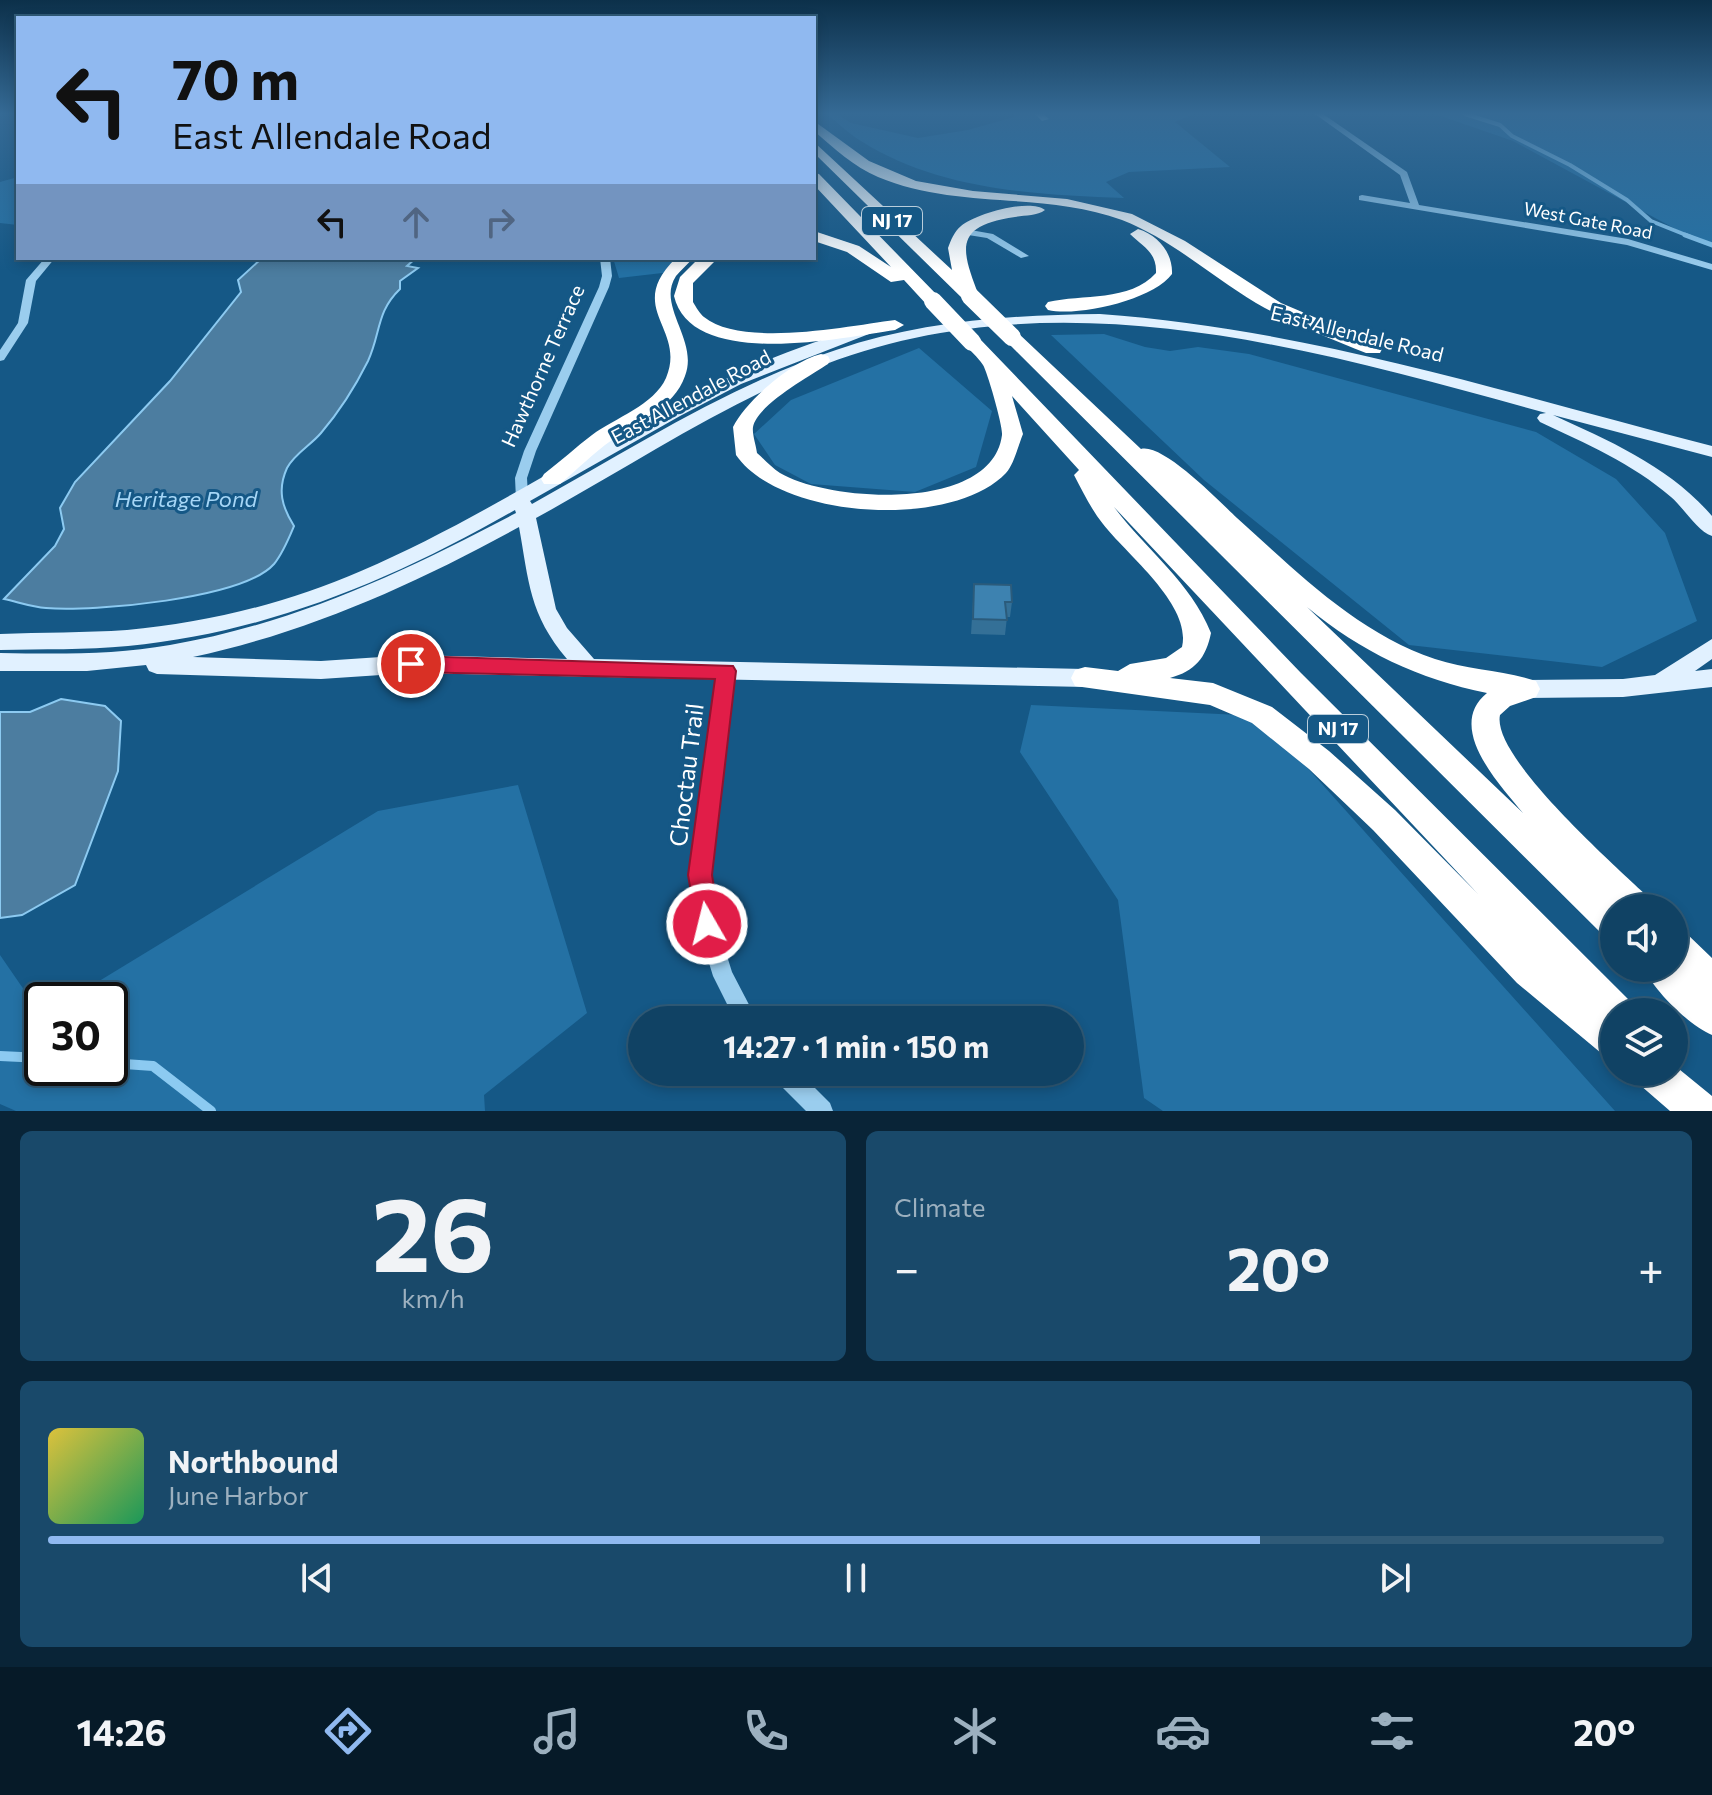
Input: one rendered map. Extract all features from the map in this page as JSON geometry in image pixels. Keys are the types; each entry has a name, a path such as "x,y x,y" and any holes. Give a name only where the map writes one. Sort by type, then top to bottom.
{"highway":[{"name":"NJ 17","path":"835,166 1600,908"},
{"path":"867,166 901,181 948,192 1078,205 1129,218 1161,234 1277,307 1373,349"},
{"name":"NJ 17","path":"816,179 1291,681 1601,998"},
{"path":"970,296 956,252 958,241 979,223 1007,214 1042,210 1101,219 1133,231 1149,241 1163,257 1164,274 1149,288 1130,295 1054,306"},
{"path":"816,237 853,249 933,301"},
{"path":"552,479 602,438 660,398 674,381 680,366 681,350 660,295 664,280 683,260"},
{"path":"708,260 686,280 682,297 689,312 720,331 749,338 781,339 895,325"},
{"path":"821,360 753,410 742,433 744,447 761,470 785,484 822,496 880,503 912,502 951,495 983,479 1002,461 1012,443 1013,434 992,363"},
{"path":"1081,406 1181,478 1271,560 1357,632 1419,664 1466,678 1526,689"},
{"path":"1066,441 1108,516 1189,609 1199,642 1191,657 1170,669 1085,678"},
{"path":"1085,678 1213,694 1262,715 1319,760 1384,820 1529,971 1600,1029"},
{"path":"1526,689 1494,701 1487,710 1484,720 1490,746 1530,798 1623,894"},
{"path":"1688,959 1712,982"},
{"path":"1676,982 1712,1017"},
{"path":"1670,1086 1700,1111"},
{"path":"1687,1086 1712,1111"}],"main road":[{"name":"East Allendale Road","path":"0,662 106,663 204,648 327,614 398,584 524,506 552,479 756,370 841,338 895,325 988,310 1054,306 1144,308 1286,328 1712,438"},
{"name":"East Allendale Road","path":"0,642 129,637 223,622 274,609 367,577 524,506 744,393 821,360 891,339 974,324 1058,318 1145,320 1243,331 1304,344 1712,452"},
{"path":"1499,395 1635,462 1674,490 1712,529"},
{"name":"Hawthorne Terrace","path":"524,506 545,609 559,634 589,669"},
{"path":"1660,684 1712,647"},
{"path":"106,663 344,668 411,664 1085,678"},
{"path":"1526,689 1660,684 1712,678"}],"street":[{"path":"1394,166 1409,182 1415,206"},
{"name":"West Gate Road","path":"1362,198 1628,242 1712,267"},
{"path":"965,232 990,236 1024,256"},
{"path":"0,358 23,323 31,280 48,260"},
{"name":"Hawthorne Terrace","path":"524,506 521,478 530,451 604,287 607,276 605,260"},
{"name":"Choctau Trail","path":"726,671 700,875 707,924 723,976 739,1006"},
{"path":"797,1086 822,1111"}],"shaded area":[{"path":"912,166 1230,167 1129,172 1106,182 1124,198 1022,192 955,180"},
{"path":"1559,166 1712,166 1712,246"},
{"path":"16,178 16,225 0,223 0,182"},
{"path":"614,260 692,260 671,272 619,278"},
{"path":"1104,334 1170,351 1198,347 1249,354 1536,432 1616,479 1665,533 1697,621 1602,667 1409,645 1204,480 1051,335"},
{"path":"919,348 992,411 976,467 915,492 811,484 775,465 754,434 791,400"},
{"path":"1031,705 1261,716 1615,1111 1163,1111 1144,1098 1118,900 1020,752"},
{"path":"518,785 587,1013 484,1095 485,1111 16,1111 0,1104 0,955 24,990 24,1086 128,1086 128,982 98,982 378,811"}],"water":[{"name":"Heritage Pond","path":"260,260 414,260 407,266 418,268 400,281 400,289 383,315 368,361 347,398 321,433 287,468 282,498 294,526 274,564 257,576 232,586 166,601 68,609 4,599 55,546 64,529 60,508 75,482 170,381 241,292 238,280"},
{"path":"61,699 105,706 121,721 118,771 75,885 22,915 0,918 0,712 30,712"}],"building":[{"path":"974,584 1011,585 1012,602 1005,602 1007,620 973,619"}],"waterway":[{"path":"1571,166 1627,200 1651,221 1691,237"},
{"path":"1685,235 1712,245"},
{"path":"0,1056 24,1057"},
{"path":"128,1064 153,1066 211,1111"}],"route":[{"path":"411,664 726,671 700,875 707,924"}]}
